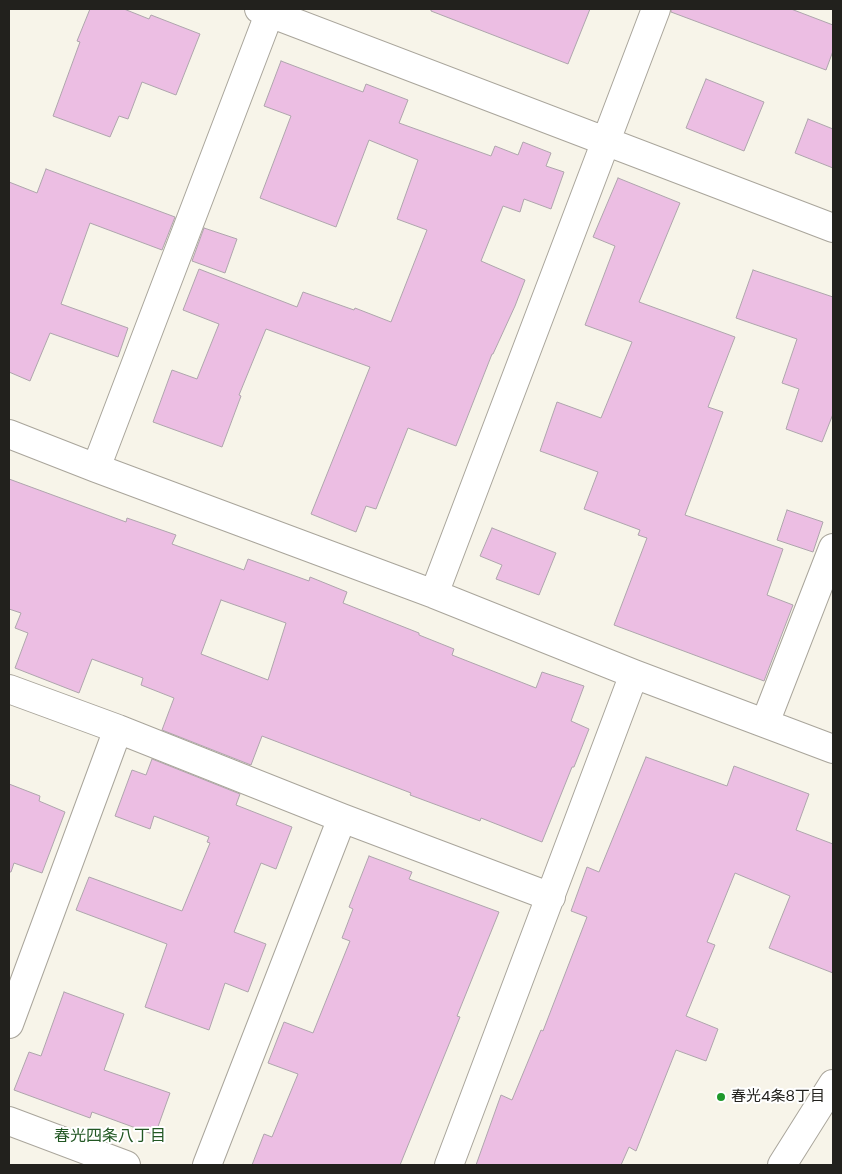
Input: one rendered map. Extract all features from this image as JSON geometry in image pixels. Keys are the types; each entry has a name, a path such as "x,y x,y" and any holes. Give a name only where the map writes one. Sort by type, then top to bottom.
{"street":[{"path":"434,594 656,9"},
{"path":"96,468 267,10 833,228"},
{"path":"9,434 434,594 634,674 833,749"},
{"path":"765,723 833,548"},
{"path":"449,1165 634,674"},
{"path":"9,689 118,729 342,818 551,897"},
{"path":"9,1024 118,729"},
{"path":"208,1165 342,818"},
{"path":"782,1165 833,1084"},
{"path":"9,1121 126,1165"}],"building":[{"path":"90,9 124,9 149,19 151,15 200,34 176,95 142,82 128,119 119,116 110,137 53,116 80,42 77,41"},
{"path":"431,9 590,9 568,64 431,11"},
{"path":"671,9 791,9 833,25 833,51 826,70 671,12"},
{"path":"281,61 363,92 366,84 408,100 399,123 491,156 495,146 518,155 523,142 551,153 546,166 564,172 551,209 524,199 520,212 503,206 481,261 525,280 492,354 456,446 408,428 376,509 366,506 356,532 311,514 370,367 266,329 239,395 241,396 222,447 153,422 172,370 197,379 219,324 183,310 199,269 297,307 303,292 354,310 355,308 391,322 427,230 397,219 418,160 369,140 336,227 260,198 291,116 264,106"},
{"path":"706,79 764,102 744,151 686,128"},
{"path":"808,119 833,129 833,168 795,153"},
{"path":"46,169 175,217 162,250 90,223 61,304 128,328 118,357 50,333 30,381 9,372 9,182 37,193"},
{"path":"618,178 680,203 639,302 735,337 708,407 723,412 685,515 783,549 767,595 793,605 764,681 614,625 647,538 638,535 640,530 584,509 598,472 540,451 557,402 601,418 632,342 585,325 615,246 593,237"},
{"path":"204,228 237,239 225,273 192,261"},
{"path":"753,270 833,297 833,414 822,442 786,429 799,389 782,383 797,339 736,318"},
{"path":"9,479 126,522 127,518 176,535 172,544 244,570 248,559 309,581 310,577 347,592 343,603 454,649 452,655 536,688 542,672 584,686 571,721 589,729 542,842 481,818 480,821 410,795 411,793 262,736 251,765 162,730 174,698 141,685 143,678 92,659 79,693 15,668 28,633 15,628 21,613 9,609","holes":["221,600 286,623 268,680 201,654"]},
{"path":"787,510 823,522 813,552 777,540"},
{"path":"492,528 556,553 539,595 496,579 502,565 480,556"},
{"path":"646,757 727,786 734,766 809,794 796,830 833,844 833,973 769,948 790,896 735,873 707,942 715,945 686,1016 718,1029 706,1061 676,1050 636,1151 629,1147 621,1165 476,1165 501,1095 512,1100 541,1030 543,1031 587,917 571,911 587,867 599,872"},
{"path":"152,759 240,794 236,805 292,827 276,869 261,863 234,932 266,944 248,992 225,983 209,1030 145,1007 167,944 76,910 89,877 182,911 210,843 207,842 209,837 154,816 150,829 115,816 132,770 146,775"},
{"path":"9,784 40,796 39,801 65,812 42,873 14,863 11,872 9,872"},
{"path":"369,856 412,872 409,879 499,912 457,1016 460,1017 400,1165 252,1165 264,1134 272,1137 298,1074 268,1063 284,1022 313,1033 350,941 342,938 353,909 349,907"},
{"path":"64,992 124,1014 104,1070 170,1093 155,1135 92,1112 90,1118 14,1090 29,1052 41,1056"}],"place":[{"name":"春光4条8丁目","path":"721,1097"}],"district":[{"name":"春光四条八丁目","path":"110,1137"}]}
